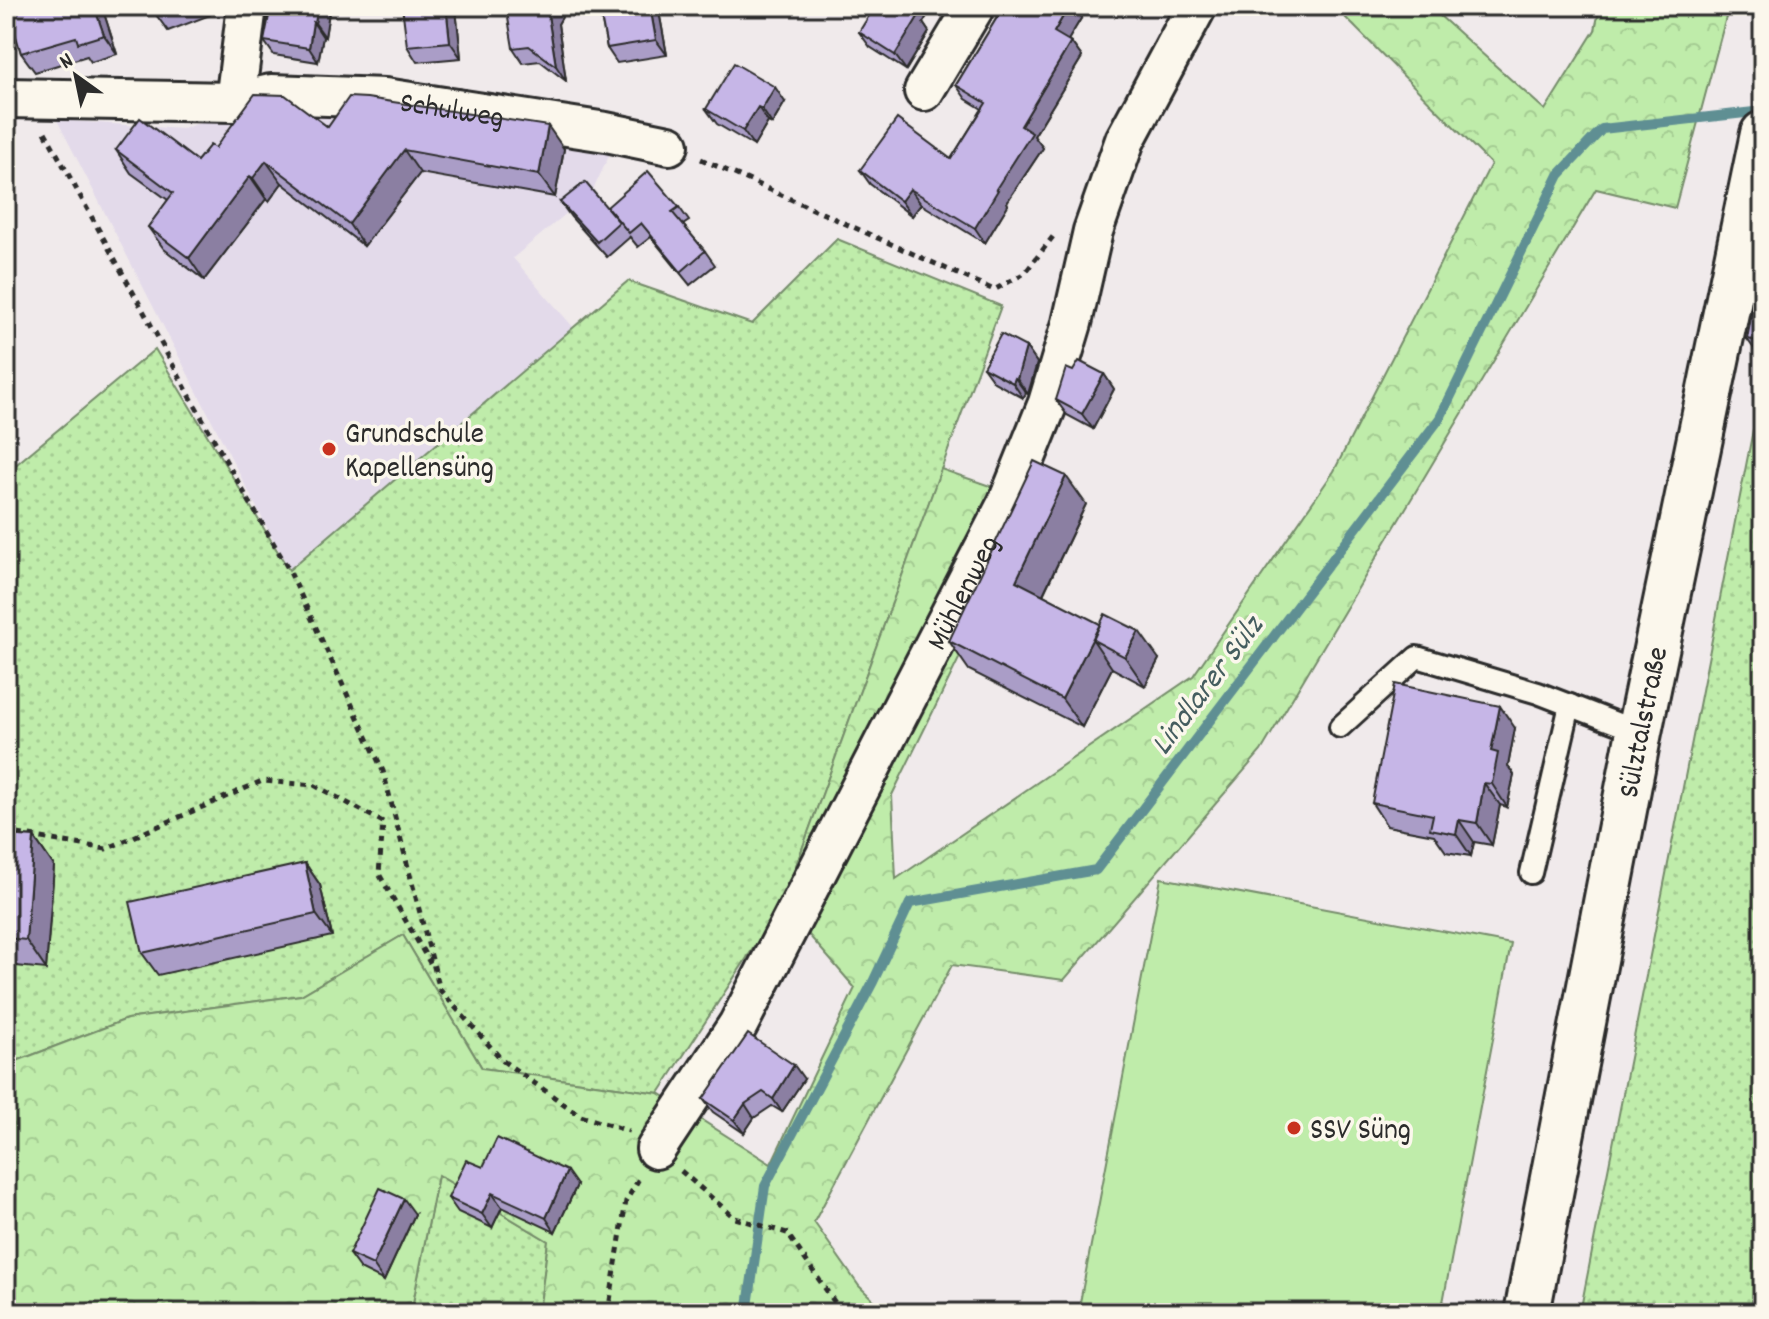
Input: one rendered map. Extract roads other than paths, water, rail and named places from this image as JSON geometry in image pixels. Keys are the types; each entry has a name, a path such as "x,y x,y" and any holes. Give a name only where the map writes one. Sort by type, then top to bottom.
{"main road":[{"name":"Sülztalstraße","path":"1527,1313 1639,732 1762,141"}],"street":[{"path":"235,102 247,6"},
{"path":"924,91 975,6"},
{"name":"Mühlenweg","path":"656,1149 738,1025 1008,502 1048,403 1072,323 1093,231 1125,140 1197,6"},
{"name":"Schulweg","path":"16,98 235,102 271,94 385,98 606,132 669,145"}],"lane":[{"path":"1340,727 1417,657 1538,693 1639,732"},
{"path":"1531,873 1570,705"}],"waterway":[{"name":"Lindlarer Sülz","path":"747,1313 765,1186 873,982 910,903 1096,870 1440,418 1559,175 1602,129 1763,111"}],"place":[{"name":"Grundschule Kapellensüng","path":"329,449"},
{"name":"SSV Süng","path":"1294,1128"}]}
